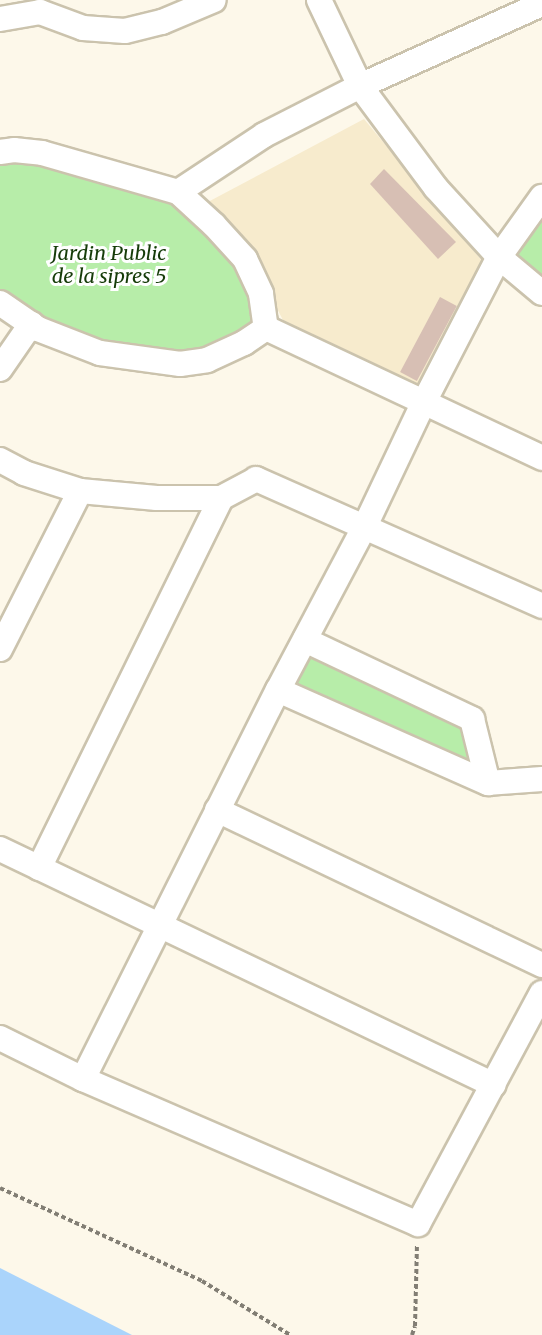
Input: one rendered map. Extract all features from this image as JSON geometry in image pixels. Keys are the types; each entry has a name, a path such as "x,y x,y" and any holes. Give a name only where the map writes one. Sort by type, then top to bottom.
{"street":[{"path":"0,18 39,6 83,28 125,31 162,22 190,6 214,0"},
{"path":"319,0 360,86 436,188 500,257 542,292"},
{"path":"178,192 264,135 360,86 542,4"},
{"path":"0,152 42,153 178,192 214,225 245,259 261,294 267,328"},
{"path":"83,1079 278,690 365,526 424,402 500,257 542,197"},
{"path":"0,303 31,324 100,353 180,364 207,360 244,343 267,328"},
{"path":"0,369 31,324"},
{"path":"267,328 542,458"},
{"path":"0,460 24,473 80,491 157,498 221,498 256,479 542,606"},
{"path":"0,649 80,491"},
{"path":"39,868 221,498"},
{"path":"305,640 472,719 488,783"},
{"path":"278,690 488,783 542,779"},
{"path":"217,810 542,964"},
{"path":"0,849 494,1085"},
{"path":"0,1038 83,1079 418,1224 542,993"}],"path":[{"path":"0,1188 202,1281 290,1335"},
{"path":"412,1335 415,1326 418,1224"}],"shaded area":[{"path":"364,119 488,268 422,390 290,334 260,275 206,203"}],"green space":[{"name":"Jardin Public de la sipres 5","path":"0,154 176,193 244,261 261,329 206,355 154,364 0,307"},
{"path":"542,206 542,291 502,261"},
{"path":"306,641 472,720 484,785 282,692"}],"water":[{"path":"0,1268 132,1335 0,1335"}],"building":[{"path":"384,169 456,242 438,259 370,184"},
{"path":"440,297 457,306 417,381 400,372"}]}
